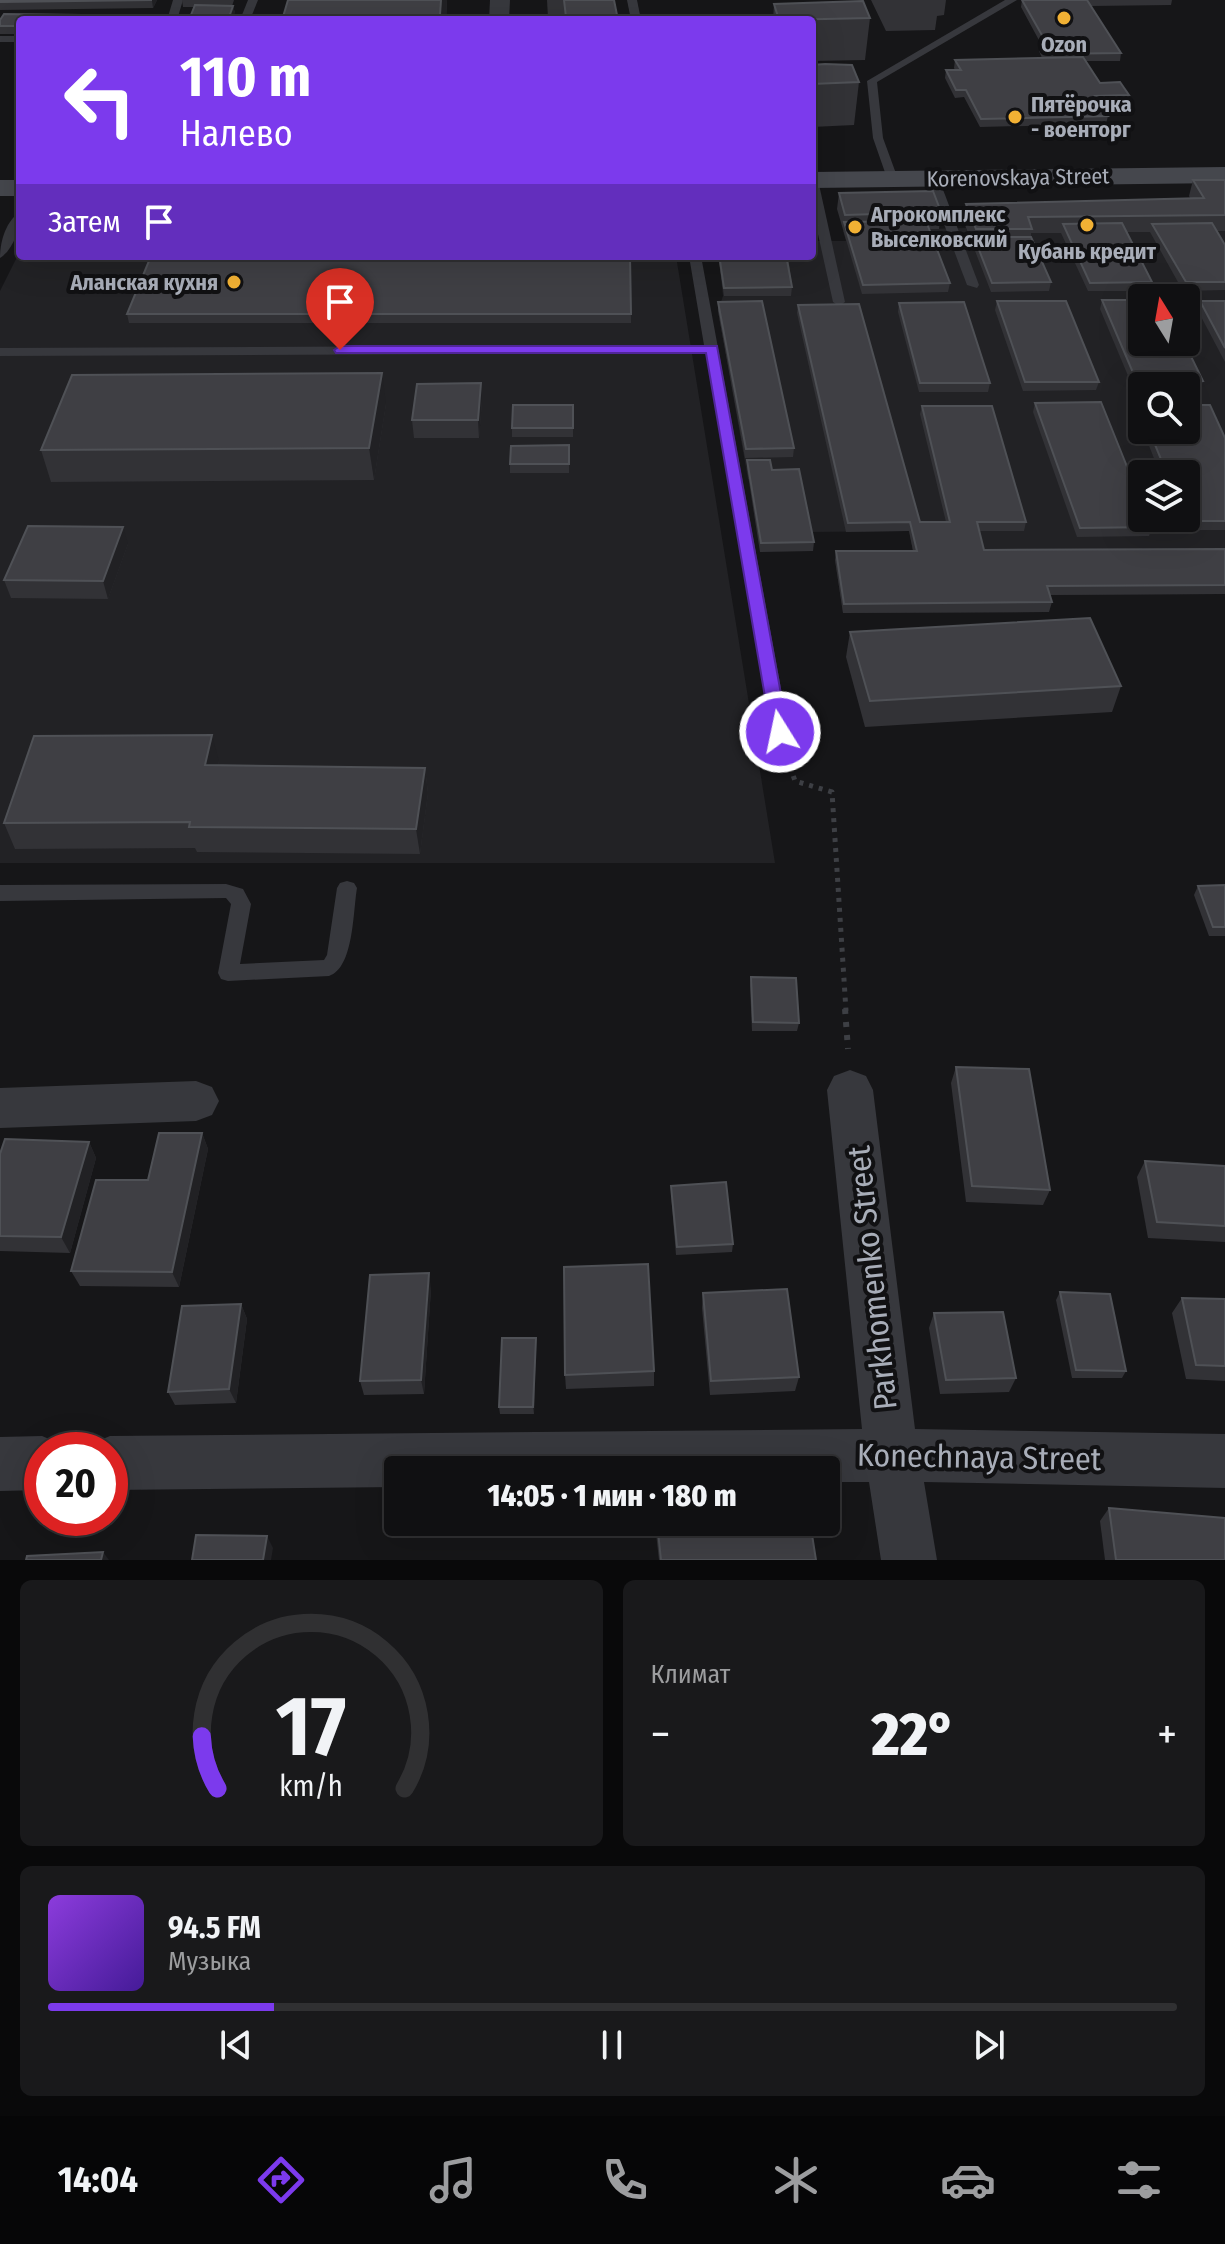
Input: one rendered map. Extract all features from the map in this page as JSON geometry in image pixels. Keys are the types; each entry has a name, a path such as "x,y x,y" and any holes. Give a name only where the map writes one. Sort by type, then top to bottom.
{"street":[{"name":"Korenovskaya Street","path":"816,180 1225,175"},
{"name":"Parkhomenko Street","path":"850,1090 892,1455 909,1560"},
{"path":"0,1108 196,1101"},
{"name":"Konechnaya Street","path":"128,1463 892,1455 1225,1461"},
{"path":"0,1464 24,1463"}],"lane":[{"path":"857,81 872,81 1012,0"},
{"path":"872,81 878,138 892,179"},
{"path":"933,179 973,285"},
{"path":"816,198 839,302"},
{"path":"0,254 16,224"},
{"path":"696,260 780,732"},
{"path":"0,352 712,349"},
{"path":"0,893 226,891 236,894 241,904 228,973 329,968 337,958 347,888"}],"path":[{"path":"780,732 795,781 832,792 850,1090"}],"shaded area":[{"path":"966,228 973,246 1024,233 1225,231 1225,594 1045,595 1049,612 843,613 835,560 915,560 909,531 809,532 798,478 748,479 718,311 723,296 720,269 764,260 816,260 816,241 846,241 843,231"},
{"path":"16,259 677,260 775,863 0,863 0,291"}],"building":[{"path":"0,0 152,0 0,2"},
{"path":"288,0 441,0 440,15 283,16"},
{"path":"564,0 614,0 617,16 566,16"},
{"path":"1022,0 1087,0 1121,53 1046,54 1040,44 1047,44"},
{"path":"863,1 870,18 778,16 774,4"},
{"path":"195,5 233,6 229,16 191,16"},
{"path":"4,14 159,16 16,16 16,26 0,26"},
{"path":"1083,57 1100,83 1120,82 1129,95 1095,96 1108,116 981,119 966,90 956,90 946,70 961,70 955,60"},
{"path":"816,65 852,65 859,82 816,84"},
{"path":"1193,180 1225,180 1225,215 1028,217 1032,229 976,229 966,204 1204,198"},
{"path":"933,191 941,212 845,215 839,193"},
{"path":"926,221 950,283 863,285 844,222"},
{"path":"1122,223 1152,282 1090,283 1063,224"},
{"path":"1212,223 1225,245 1225,282 1186,282 1152,224"},
{"path":"974,237 1031,237 1051,282 992,283"},
{"path":"149,260 630,260 631,314 127,314"},
{"path":"787,260 792,287 724,288 720,261"},
{"path":"1102,300 1128,300 1128,356 1191,356 1199,372 1133,372"},
{"path":"762,301 794,448 746,449 718,302"},
{"path":"997,301 1066,301 1099,382 1025,382"},
{"path":"1200,301 1225,301 1225,348"},
{"path":"964,302 990,383 920,383 899,303"},
{"path":"859,304 920,522 950,522 922,406 992,406 1026,522 977,522 984,550 1225,549 1225,585 1047,586 1052,602 844,604 836,551 917,551 910,522 848,523 798,305"},
{"path":"382,373 369,448 41,450 72,375"},
{"path":"481,383 478,420 412,420 417,384"},
{"path":"1101,402 1128,469 1128,527 1080,528 1035,403"},
{"path":"513,405 573,405 573,428 512,428"},
{"path":"1200,405 1210,405 1225,438 1225,521 1200,521 1200,460 1161,460 1155,444 1200,444"},
{"path":"569,445 569,464 510,464 511,446"},
{"path":"747,460 770,460 772,470 799,469 814,542 761,543"},
{"path":"28,526 123,527 103,581 4,580"},
{"path":"1090,618 1121,686 870,701 850,632"},
{"path":"212,735 205,765 425,768 416,829 189,827 190,822 4,823 34,736"},
{"path":"1225,885 1225,927 1213,927 1198,886"},
{"path":"751,977 796,978 799,1023 753,1022"},
{"path":"956,1067 1029,1069 1050,1190 972,1186"},
{"path":"159,1133 202,1133 172,1272 71,1271 96,1180 148,1180"},
{"path":"5,1139 89,1142 61,1237 0,1236 0,1154"},
{"path":"1145,1161 1225,1166 1225,1226 1157,1222"},
{"path":"726,1182 733,1244 677,1247 671,1186"},
{"path":"648,1264 654,1371 565,1375 564,1267"},
{"path":"429,1273 421,1380 360,1381 370,1275"},
{"path":"787,1289 799,1377 711,1381 703,1293"},
{"path":"1060,1292 1110,1294 1126,1371 1076,1370"},
{"path":"1182,1298 1225,1299 1225,1366 1196,1365"},
{"path":"241,1304 229,1389 168,1392 182,1306"},
{"path":"1003,1312 1016,1378 946,1380 934,1313"},
{"path":"502,1338 536,1338 533,1407 499,1407"},
{"path":"1109,1508 1225,1518 1225,1560 1116,1560"},
{"path":"196,1535 267,1536 263,1560 192,1560"},
{"path":"658,1536 812,1536 816,1560 661,1560"},
{"path":"103,1552 101,1560 26,1560 27,1556"}],"place":[{"name":"Ozon","path":"1064,18"},
{"name":"Пятёрочка - военторг","path":"1015,117"},
{"name":"Кубань кредит","path":"1087,225"},
{"name":"Агрокомплекс Выселковский","path":"855,227"},
{"name":"Аланская кухня","path":"234,282"}],"route":[{"path":"340,350 712,349 780,732"}]}
